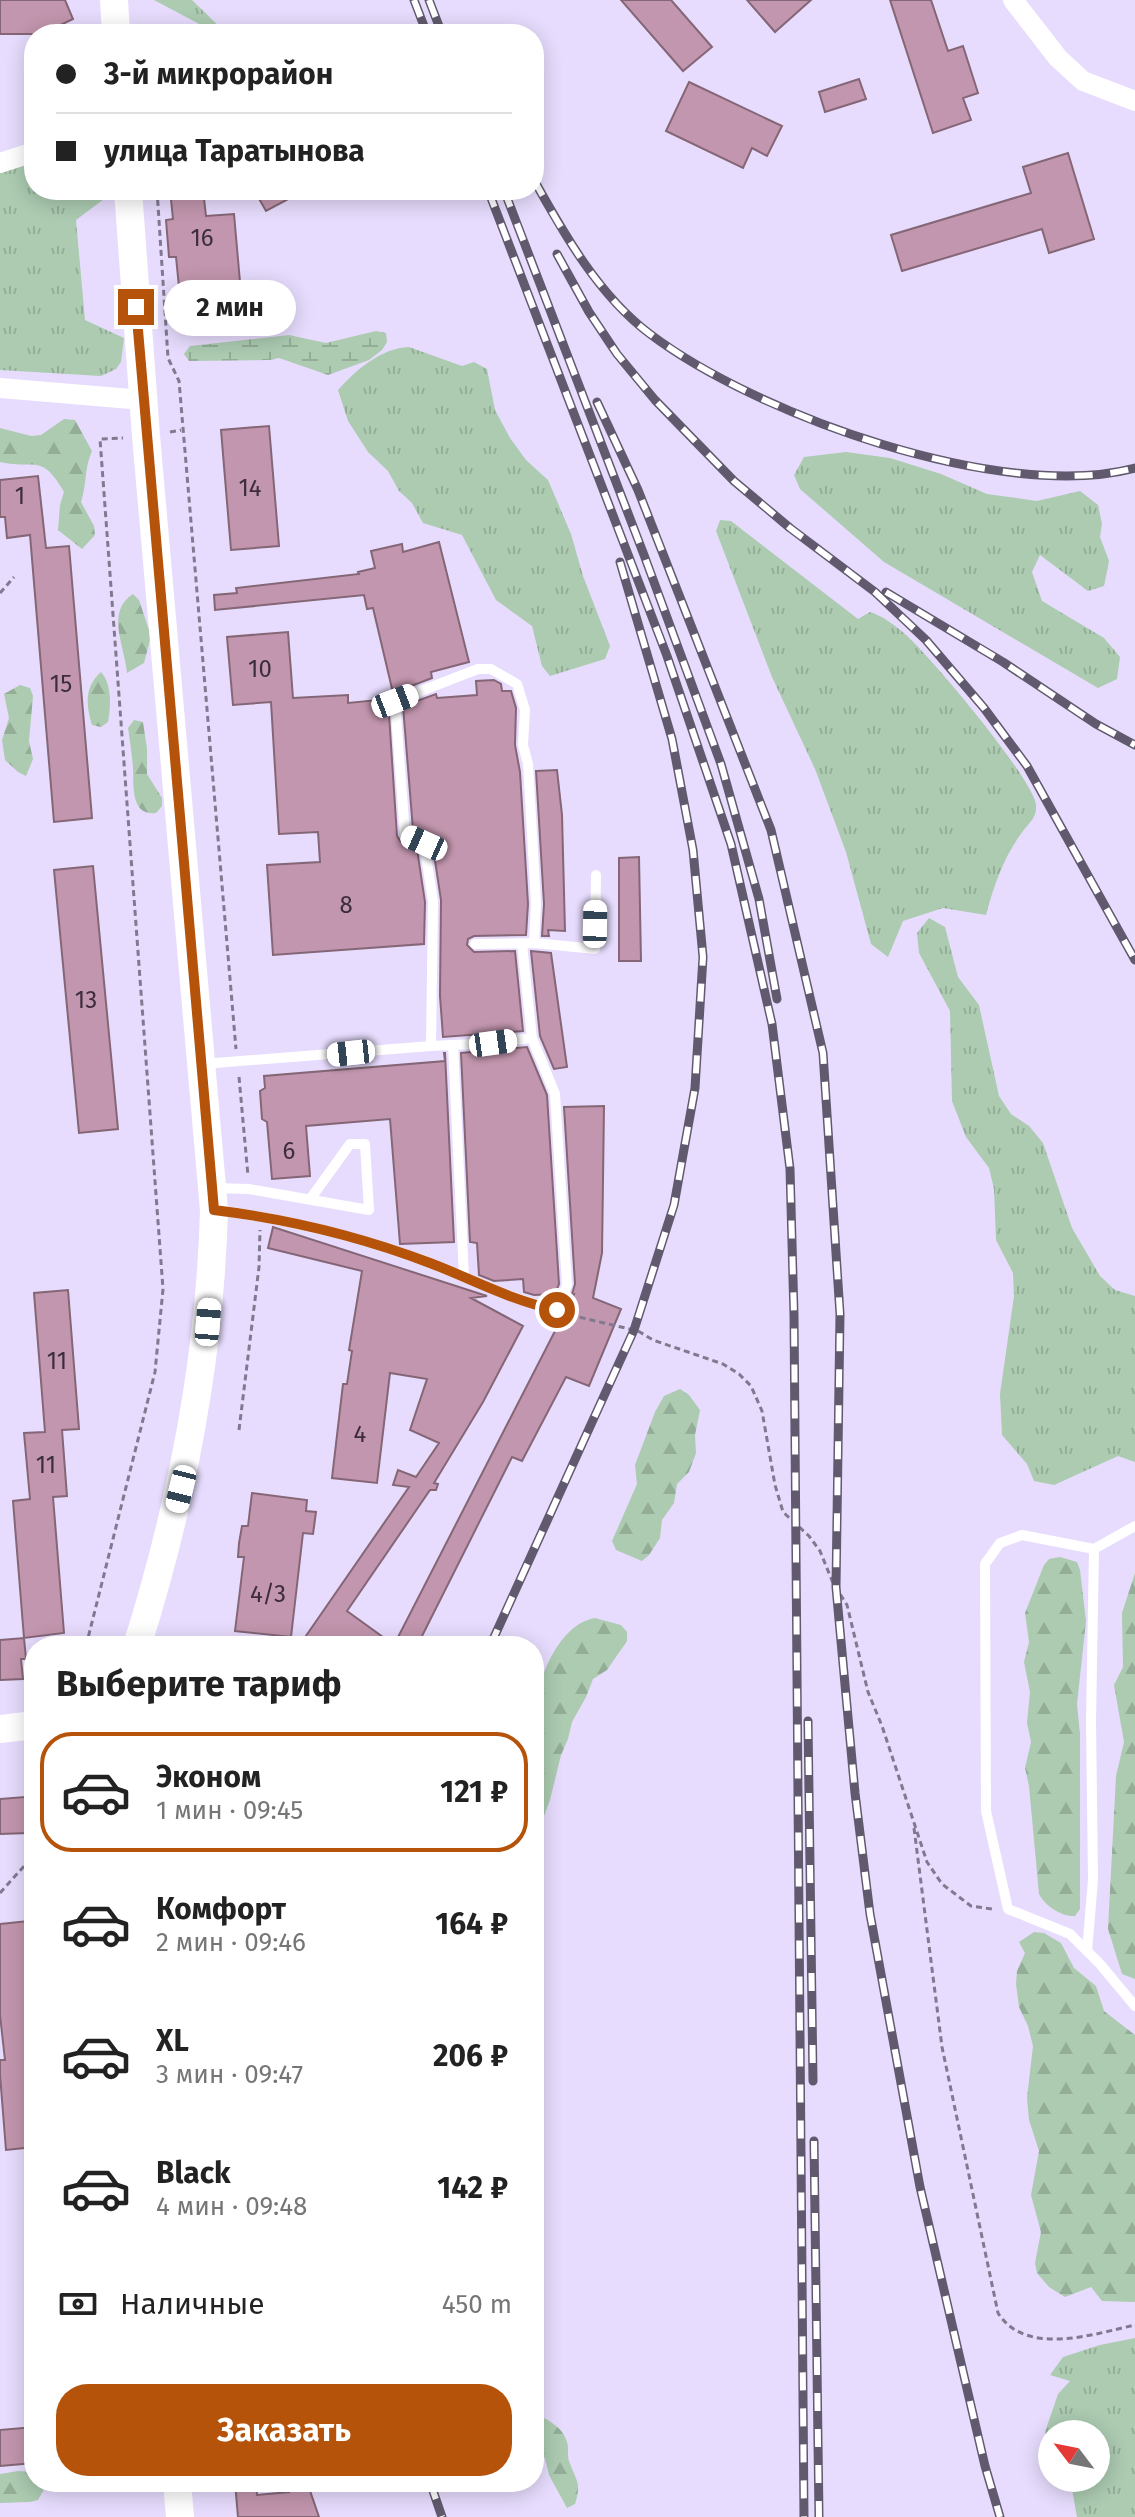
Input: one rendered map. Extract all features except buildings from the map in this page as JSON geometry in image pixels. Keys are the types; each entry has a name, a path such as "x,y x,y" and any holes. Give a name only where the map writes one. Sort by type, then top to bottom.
{"street":[{"path":"114,0 115,24"},
{"path":"1013,0 1058,58 1083,81 1135,101"},
{"path":"0,163 24,155"},
{"path":"129,200 212,1199 212,1270 194,1424 172,1525 140,1636"},
{"path":"0,388 143,400"},
{"path":"0,1729 24,1726"},
{"path":"178,2492 180,2517"}],"lane":[{"path":"431,1046 433,901 424,843 405,835 395,701 478,669 491,669 517,684 525,710 523,745 529,779 536,904 534,943"},
{"path":"475,944 534,943 595,949 596,875"},
{"path":"212,1199 260,1216 329,1230 380,1245 538,1306 557,1310 567,1285 555,1094 532,1038 522,944"},
{"path":"200,1065 532,1038"},
{"path":"453,1045 464,1277"},
{"path":"212,1199 249,1189 369,1210 365,1144 350,1144 311,1198"},
{"path":"1135,1526 1094,1549 1022,1535 1000,1543 985,1564 986,1811 1008,1909 1070,1934 1135,2006"},
{"path":"1087,1951 1093,1880 1091,1721 1094,1549"}],"path":[{"path":"158,200 168,358 179,381 249,1189"},
{"path":"89,1636 155,1372 163,1289 100,439 181,430"},
{"path":"0,593 14,577"},
{"path":"239,1430 259,1267 260,1216"},
{"path":"557,1310 638,1331 653,1340 723,1364 751,1386 762,1411 783,1512 820,1551 833,1583 847,1605 868,1692 927,1862 942,1884 971,1906 1008,1909"},
{"path":"913,1817 942,2047 998,2313 1011,2329 1041,2340 1097,2334 1135,2325"},
{"path":"0,1893 24,1866"}],"green space":[{"path":"154,0 192,0 217,24 199,24"},
{"path":"24,164 24,200 103,200 76,220 85,320 124,338 121,362 116,369 101,376 0,370 0,172"},
{"path":"376,331 386,333 387,342 382,350 369,360 328,375 279,358 189,361 184,354 190,346 289,335 326,343"},
{"path":"409,347 462,366 474,362 487,369 495,410 526,460 548,480 571,534 583,576 610,646 605,659 550,676 542,666 532,626 496,600 462,535 423,523 412,503 399,491 388,471 368,452 348,421 338,390 379,356"},
{"path":"64,419 75,420 92,451 81,502 94,526 95,535 82,549 58,530 64,492 49,472 36,465 0,462 0,428 31,436 41,435"},
{"path":"846,452 890,458 941,474 987,494 1037,501 1080,491 1098,505 1102,524 1100,537 1109,561 1104,586 1088,591 1040,555 1032,572 1042,601 1104,638 1120,657 1117,679 1098,688 884,562 800,489 794,475 804,457"},
{"path":"720,520 731,521 858,619 870,612 902,631 957,691 1018,770 1031,791 1036,805 1035,813 1005,861 986,915 943,908 903,921 888,957 871,944 846,852 815,769 772,677 716,531"},
{"path":"133,594 139,600 151,636 144,663 127,673 118,620 125,601"},
{"path":"101,672 109,689 110,702 108,722 101,727 92,725 88,703 89,690"},
{"path":"20,685 30,688 33,696 29,741 33,759 26,776 5,760 2,740 9,718 4,694"},
{"path":"134,720 143,722 147,774 162,798 162,806 156,813 142,810 135,798 128,728"},
{"path":"929,918 945,927 958,977 979,1005 999,1096 1011,1114 1029,1126 1043,1143 1072,1228 1100,1276 1115,1290 1135,1296 1135,1462 1118,1456 1054,1485 1034,1481 1027,1464 1002,1435 1000,1394 1014,1296 1013,1273 996,1240 994,1189 989,1168 966,1137 952,1101 950,1011 919,953 917,933"},
{"path":"680,1389 700,1410 695,1435 696,1453 689,1472 677,1484 674,1503 662,1520 660,1538 642,1561 616,1550 612,1541 637,1484 635,1465 655,1412 664,1396"},
{"path":"1060,1557 1077,1562 1086,1621 1077,1704 1080,1734 1080,1909 1075,1916 1054,1910 1039,1894 1025,1768 1031,1742 1027,1723 1030,1692 1024,1662 1029,1642 1025,1613 1044,1565 1049,1559"},
{"path":"1135,1573 1135,1979 1122,1974 1108,1929 1116,1776 1124,1742 1114,1685 1123,1667 1122,1613"},
{"path":"595,1618 621,1625 627,1632 627,1641 607,1670 593,1679 572,1722 544,1816 544,1674 561,1641 582,1622"},
{"path":"1034,1932 1044,1933 1061,1943 1074,1968 1096,1986 1104,2011 1135,2035 1135,2302 1102,2301 1091,2287 1065,2297 1049,2287 1037,2273 1035,2263 1041,2232 1031,2195 1039,2151 1029,2120 1027,2098 1033,2046 1019,2007 1016,1984 1017,1971 1025,1953 1019,1942"},
{"path":"1135,2338 1135,2517 1077,2517 1073,2492 1110,2492 1110,2420 1049,2420 1058,2394 1070,2381 1050,2375 1063,2357"},
{"path":"544,2418 558,2428 567,2442 568,2459 578,2486 575,2504 567,2508 549,2475 545,2458"},
{"path":"24,2471 24,2492 43,2492 38,2500 0,2503 0,2474"}],"railway":[{"path":"414,0 423,24"},
{"path":"429,0 438,24"},
{"path":"544,198 584,263 632,319 696,364 752,394 815,421 951,462 1018,473 1080,476 1135,468"},
{"path":"492,200 667,656 731,844 772,1024 790,1169 794,1315 804,2517"},
{"path":"508,200 721,764 759,899 777,999"},
{"path":"557,254 589,312 617,354 655,400 734,481 875,592 926,640 984,708 1027,766 1135,960"},
{"path":"597,402 638,490 771,830 823,1053 840,1314 836,1587 855,1793 870,1914 920,2187 985,2466 1000,2517"},
{"path":"495,1636 634,1330 674,1205 695,1088 703,957 693,850 672,739 620,562"},
{"path":"886,592 1003,662 1096,724 1135,745"},
{"path":"808,1721 813,2081"},
{"path":"814,2141 819,2517"},
{"path":"433,2492 442,2517"}],"route":[{"path":"136,307 214,1210 329,1230 380,1245 515,1298 557,1310"}]}
